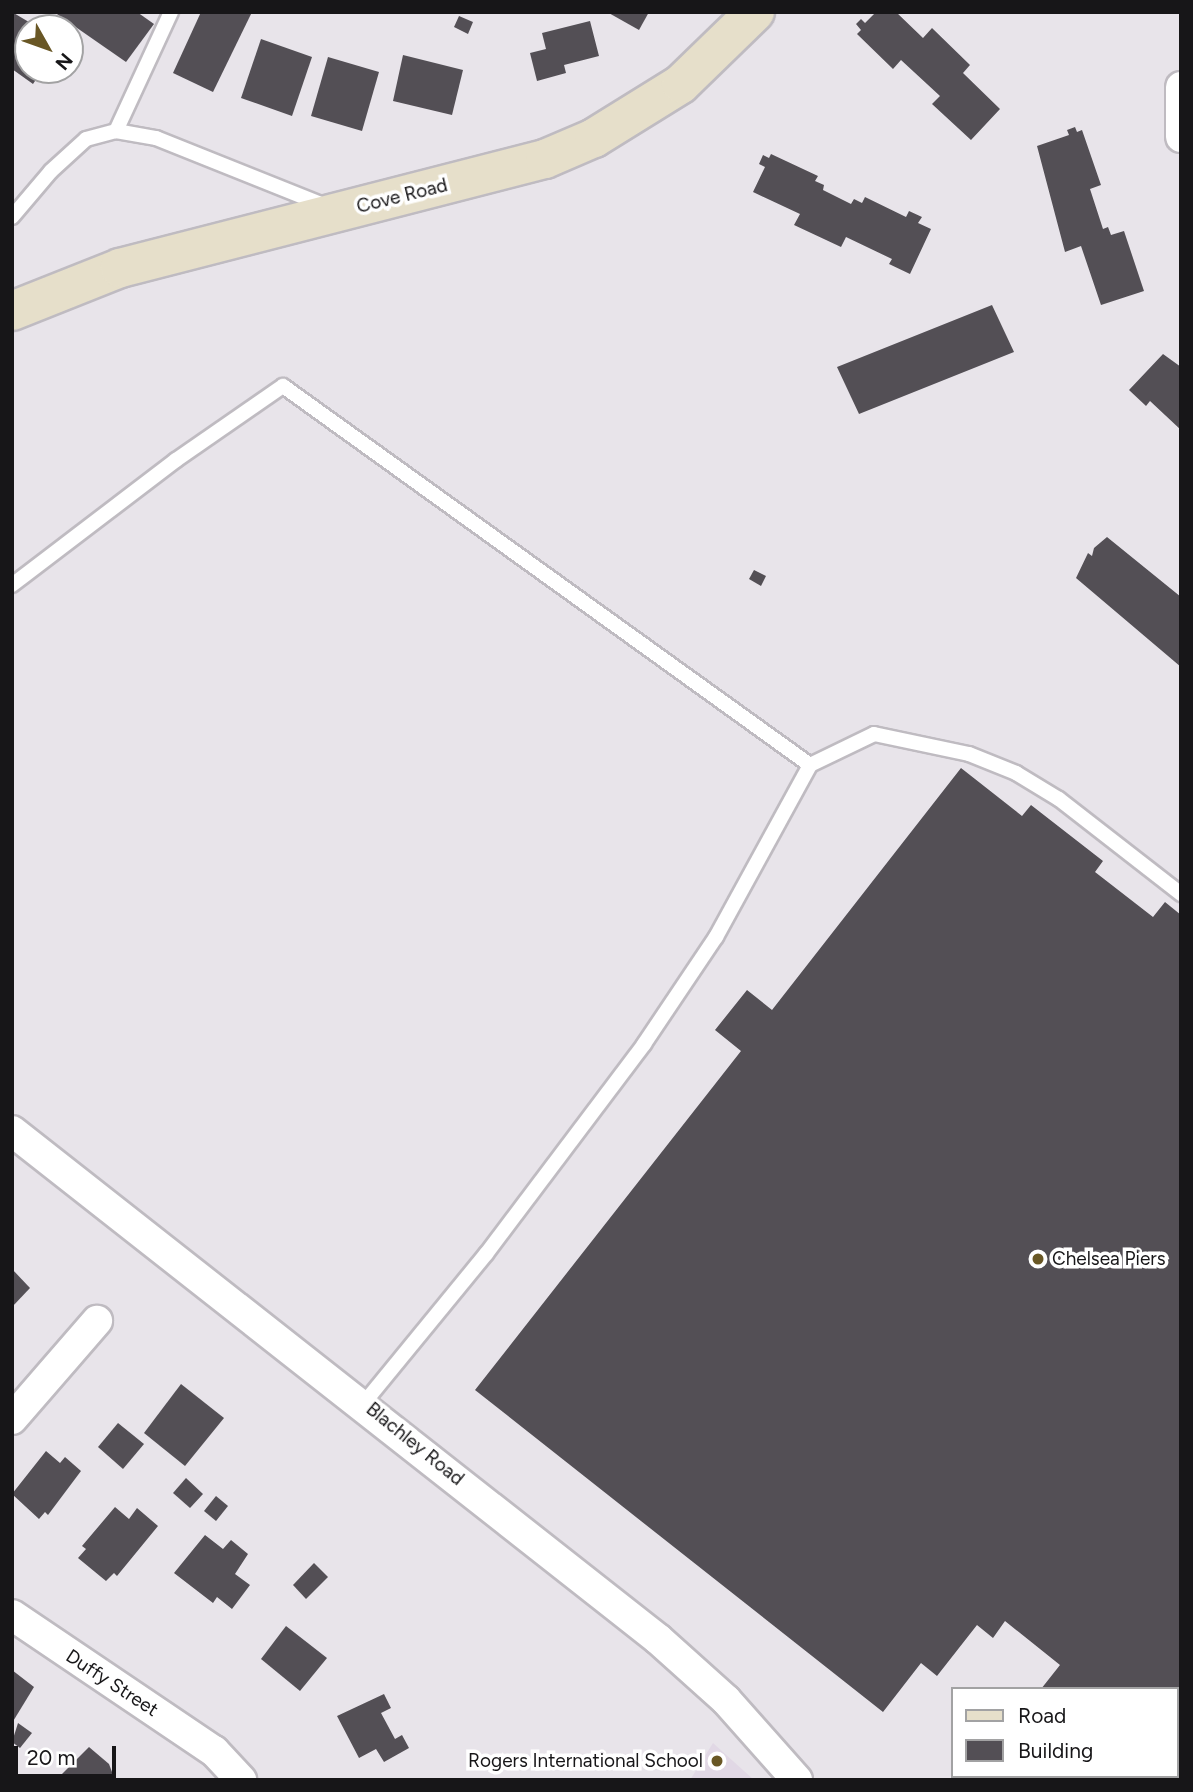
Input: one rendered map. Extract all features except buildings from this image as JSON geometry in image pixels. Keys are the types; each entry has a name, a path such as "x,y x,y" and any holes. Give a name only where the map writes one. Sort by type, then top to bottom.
{"main road":[{"name":"Cove Road","path":"12,311 120,268 545,159 594,138 681,84 755,12"}],"street":[{"path":"1181,86 1181,137"},
{"name":"Blachley Road","path":"12,1131 363,1403 658,1639 726,1700 797,1780"},
{"path":"12,1419 97,1321"},
{"name":"Duffy Street","path":"12,1615 214,1751 241,1780"}],"lane":[{"path":"116,131 171,12"},
{"path":"12,217 51,171 86,139 116,131 156,138 340,211"},
{"path":"12,585 176,460 283,386 810,765"},
{"path":"363,1403 486,1254 644,1044 716,937 810,765 874,734 969,754 1016,773 1059,799 1181,894"}],"shaded area":[{"name":"Rogers International School","path":"713,1743 754,1780 690,1780"}],"place":[{"name":"Chelsea Piers","path":"1038,1259"},
{"name":"Rogers International School","path":"717,1761"}]}
